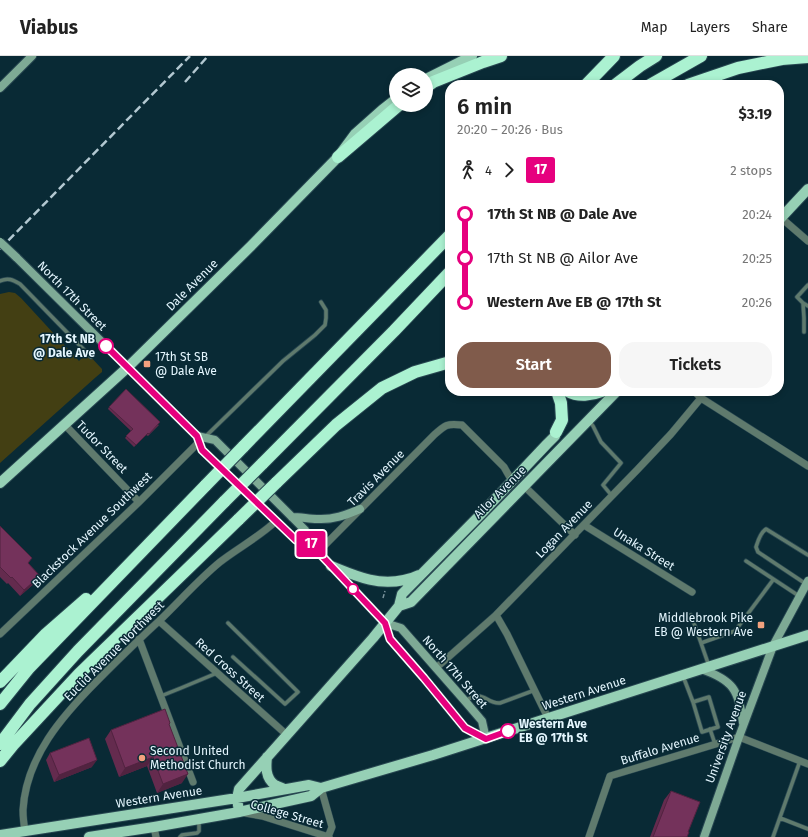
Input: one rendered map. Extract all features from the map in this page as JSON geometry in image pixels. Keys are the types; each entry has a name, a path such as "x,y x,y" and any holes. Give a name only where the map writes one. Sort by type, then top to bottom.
{"highway":[{"path":"433,82 501,56"},
{"path":"591,80 614,56"},
{"path":"622,80 656,56"},
{"path":"659,80 701,56"},
{"path":"703,80 738,68 782,59 808,57"},
{"path":"338,157 391,112"},
{"path":"0,704 29,668 94,600 445,240"},
{"path":"0,744 30,704 72,657 394,331 445,277"},
{"path":"394,331 445,285"},
{"path":"0,761 79,674 336,424 382,388 415,372 445,363"},
{"path":"556,432 562,420 561,403 559,396"},
{"path":"0,682 46,634 158,536"},
{"path":"0,698 18,681"}],"main road":[{"path":"0,88 32,56"},
{"path":"433,76 472,56"},
{"name":"Dale Avenue","path":"0,483 128,367 251,246 338,157 355,134 389,104"},
{"path":"784,214 808,189"},
{"path":"789,210 808,198"},
{"name":"North 17th Street","path":"0,242 200,438 202,450 296,540 306,539"},
{"name":"Ailor Avenue","path":"399,606 411,602 612,396"},
{"name":"Ailor Avenue","path":"237,798 239,789 399,606 402,594 555,436 556,432"},
{"name":"North 17th Street","path":"200,438 214,440 292,516 305,530 306,539 385,623 390,639 465,728 486,739"},
{"path":"292,516 318,519 332,518 360,509"},
{"path":"331,566 358,577 380,582 404,580 421,575"},
{"name":"University Avenue","path":"704,837 738,738 773,646 807,583"},
{"name":"North 17th Street","path":"385,623 401,628 436,668 482,721 486,739"},
{"name":"Western Avenue","path":"89,837 155,832 200,819 311,796 321,788 433,756 808,635"},
{"path":"705,668 722,678 735,690 740,702 743,725"},
{"path":"267,757 266,770 270,779 274,784 284,789"},
{"name":"Western Avenue","path":"0,835 237,798 309,784 321,788"},
{"path":"237,798 238,812"}],"street":[{"path":"784,221 808,241"},
{"path":"701,398 808,466"},
{"name":"Logan Avenue","path":"436,668 496,615 575,535 671,434 701,398"},
{"name":"Tudor Street","path":"65,424 139,502"},
{"name":"Travis Avenue","path":"318,552 444,426 452,424 462,425 504,467 512,481"},
{"name":"Blackstock Avenue Southwest","path":"0,634 139,502 200,438"},
{"path":"524,486 575,535"},
{"name":"Euclid Avenue Northwest","path":"25,832 23,811 29,776 42,748 54,730 79,700 138,639 159,621 208,572 276,521"},
{"name":"Unaka Street","path":"584,525 692,592"},
{"path":"496,615 548,718"},
{"name":"Red Cross Street","path":"159,621 287,735"},
{"path":"138,639 193,782"},
{"path":"738,738 808,764"},
{"name":"Buffalo Avenue","path":"589,837 610,776 738,738"},
{"path":"321,788 332,827 328,837"},
{"name":"College Street","path":"238,812 260,815 328,837"}],"lane":[{"path":"0,280 12,279 20,284 91,357"},
{"path":"808,285 797,297 803,304 808,306"},
{"name":"Blackstock Avenue Southwest","path":"200,438 283,361 325,325 326,310 321,302"},
{"path":"803,304 804,332"},
{"path":"588,420 594,426 601,442 621,463 603,485 612,496"},
{"path":"807,583 758,552 756,547 758,539 766,529 808,555"},
{"path":"746,561 800,597"},
{"path":"701,643 735,631 773,580"},
{"path":"691,615 701,643 705,668"},
{"path":"228,623 298,692 285,704 233,657"},
{"path":"160,696 217,673"},
{"path":"682,675 693,702 702,732 718,726 709,697 693,702"},
{"path":"464,701 471,697 477,696 495,703 500,703 534,690"},
{"path":"710,729 715,744"},
{"path":"772,837 800,761"},
{"path":"780,818 808,829"},
{"path":"180,837 182,835 197,833 199,831 200,819"}],"shaded area":[{"path":"9,292 15,293 21,298 79,361 87,353 102,369 102,372 0,463 0,294"}],"building":[{"path":"126,389 160,422 136,445 126,436 133,429 109,407"},
{"path":"0,526 32,558 28,563 40,576 24,590 0,567"},
{"name":"Second United Methodist Church","path":"165,709 170,723 169,724 188,774 163,784 153,757 125,768 111,730"},
{"path":"89,738 97,760 59,775 50,753"},
{"path":"671,791 700,802 689,832 687,837 653,837"}],"railway":[{"path":"0,249 190,56"},
{"path":"185,82 208,56"}],"bus line":[{"name":"17","path":"106,346 197,436 202,450 296,540 306,539 385,623 390,639 465,728 486,739 508,731"}],"place":[{"name":"17th St NB @ Dale Ave","path":"106,346"},
{"name":"17th St SB @ Dale Ave","path":"147,364"},
{"name":"Middlebrook Pike EB @ Western Ave","path":"761,625"},
{"name":"Western Ave EB @ 17th St","path":"508,731"},
{"name":"Second United Methodist Church","path":"142,758"}]}
